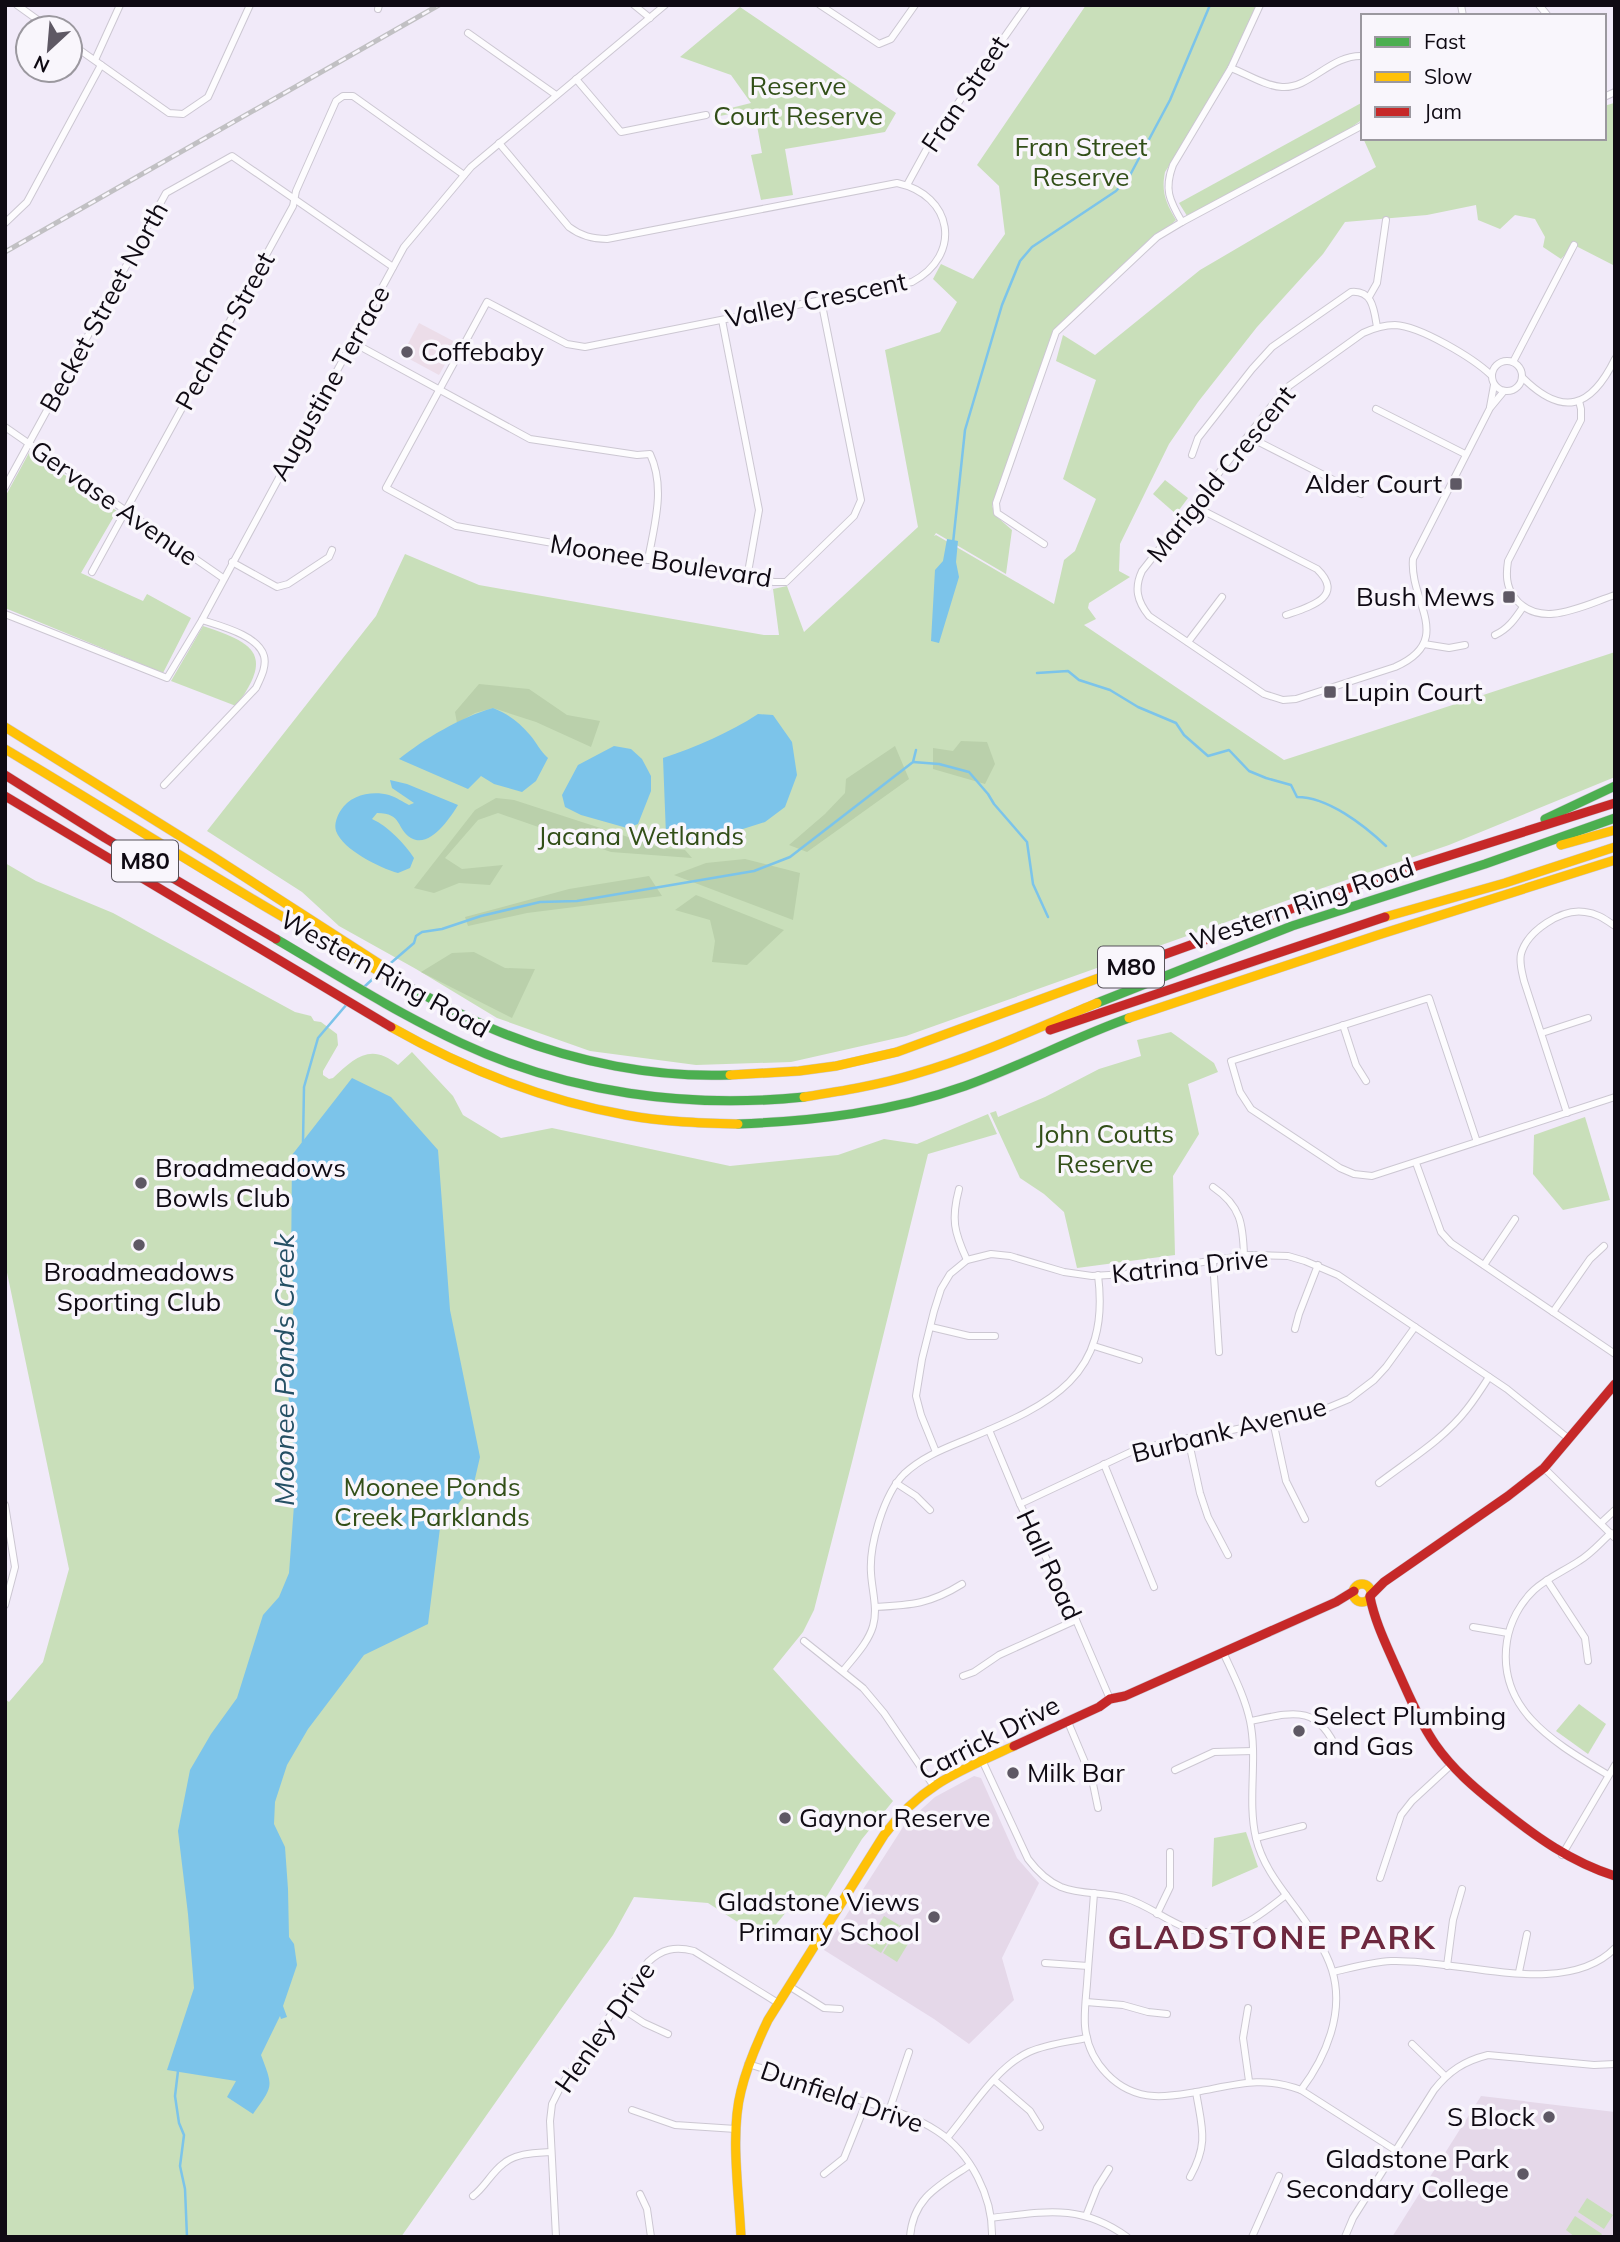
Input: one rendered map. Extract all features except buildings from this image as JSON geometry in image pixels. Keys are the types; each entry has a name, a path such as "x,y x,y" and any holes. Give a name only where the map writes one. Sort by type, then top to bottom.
{"main road":[{"path":"5,727 345,941 426,996"},
{"name":"Western Ring Road","path":"5,749 337,949 503,1034 582,1059 651,1072 701,1076 754,1075 812,1069 868,1059 916,1046 1372,880 1615,803"},
{"name":"Western Ring Road","path":"5,775 429,1028 494,1057 568,1081 609,1090 660,1098 751,1101 850,1090 894,1080 967,1057 1272,933 1615,818"},
{"path":"1504,840 1615,786"},
{"path":"5,796 421,1044 486,1075 554,1099 645,1119 749,1125 817,1120 884,1109 960,1088 1104,1028 1615,860"},
{"path":"1493,861 1615,830"},
{"path":"967,1057 1401,912 1504,883 1615,847"},
{"path":"1283,967 1504,883"},
{"path":"1356,1597 1366,1601 1396,1574 1544,1468 1615,1384"},
{"path":"1356,1597 1360,1585 1396,1574"},
{"path":"1365,1585 1369,1588 1376,1623 1425,1729 1451,1765 1480,1793 1541,1841 1562,1855 1615,1876"},
{"path":"1356,1597 1376,1623"},
{"name":"Carrick Drive","path":"741,2237 736,2129 740,2093 748,2064 778,2003 884,1835 902,1812 933,1785 1099,1707 1110,1699 1125,1696 1336,1602 1356,1597"}],"street":[{"path":"5,223 27,202 98,62 120,5"},
{"path":"84,52 169,113 183,114 208,97 250,5"},
{"path":"634,5 650,18"},
{"name":"Augustine Terrace","path":"5,614 167,678 202,620 404,247 464,174 665,5"},
{"path":"820,5 871,40 883,43 891,39 915,5"},
{"name":"Fran Street","path":"907,185 930,143 1027,5"},
{"path":"1182,222 1168,192 1168,177 1231,68 1260,5"},
{"path":"468,33 556,95"},
{"path":"1231,68 1273,85 1294,86 1343,60 1361,56"},
{"path":"576,79 621,132 706,115"},
{"name":"Pecham Street","path":"92,572 293,206 294,198 336,101 343,96 353,96 464,174"},
{"path":"1044,544 997,513 996,503 1056,332 1157,237 1361,126"},
{"path":"499,144 569,228 579,235 595,239 607,239 888,184 907,185"},
{"name":"Becket Street North","path":"5,487 166,192 232,156 294,198"},
{"name":"Valley Crescent","path":"441,390 487,302 567,344 585,347 912,282 936,263 944,242 943,220 932,201 907,185"},
{"path":"294,198 393,267"},
{"path":"1369,297 1377,283 1385,220"},
{"path":"1513,362 1574,245"},
{"path":"1192,455 1198,438 1272,347 1351,292 1369,297 1377,327 1404,326 1478,362 1495,366"},
{"name":"Moonee Boulevard","path":"441,390 386,488 456,526 747,578 786,582 854,516 861,500 821,300"},
{"path":"722,320 759,510 747,578"},
{"name":"Marigold Crescent","path":"1377,327 1363,333 1289,386 1142,571 1137,586 1141,606 1149,616 1265,694 1283,700 1296,699 1395,667 1415,655 1424,643"},
{"path":"352,342 530,439 636,455 650,454 658,502 648,560"},
{"path":"1465,645 1449,648 1424,643 1427,623 1413,574 1413,559 1465,454 1490,408 1504,391 1516,388 1536,391 1557,401 1579,401 1592,395 1600,386 1615,359"},
{"path":"1491,375 1495,366 1504,361 1513,362 1520,369 1522,377 1536,391"},
{"path":"1478,362 1491,375 1494,385 1490,408"},
{"path":"1516,388 1522,377"},
{"path":"1494,385 1504,391"},
{"path":"1579,401 1581,420 1508,561 1509,588 1523,607 1536,613 1558,614 1615,595"},
{"path":"1376,408 1465,454"},
{"name":"Gervase Avenue","path":"5,427 223,578"},
{"path":"1249,437 1361,495"},
{"path":"1194,506 1317,569 1326,578 1328,588 1316,605 1286,615"},
{"path":"232,562 277,587 288,584 329,557 332,550"},
{"path":"1188,642 1222,597"},
{"path":"1494,635 1512,623 1523,607"},
{"path":"164,786 256,688 263,670 264,655 256,645 242,634 202,620"},
{"path":"1567,1113 1521,968 1521,955 1525,944 1535,932 1572,911 1594,914 1615,926"},
{"path":"1477,1142 1429,998 1231,1061 1240,1092 1251,1110 1340,1168 1354,1174 1372,1176 1416,1163 1615,1097"},
{"path":"1542,1033 1588,1018"},
{"path":"1343,1025 1356,1065 1366,1081"},
{"path":"1416,1163 1441,1232 1451,1243 1615,1354"},
{"path":"1213,1187 1232,1202 1239,1217 1244,1256"},
{"path":"936,1452 916,1396 922,1359 941,1289 950,1274 967,1260 954,1226 954,1207 959,1189"},
{"path":"1484,1265 1515,1219"},
{"path":"1553,1312 1590,1259 1604,1246"},
{"name":"Katrina Drive","path":"967,1260 999,1254 1064,1272 1098,1275 1126,1274 1244,1256 1288,1256 1318,1265 1338,1275 1489,1377 1569,1439"},
{"path":"1213,1261 1219,1352"},
{"path":"1295,1329 1298,1314 1318,1265"},
{"path":"844,1671 871,1633 874,1624 875,1607 870,1571 884,1507 896,1483 912,1467 936,1452 1042,1404 1062,1390 1079,1372 1094,1346 1100,1289 1098,1275"},
{"path":"931,1327 969,1336 995,1336"},
{"name":"Burbank Avenue","path":"1020,1504 1137,1449 1325,1409 1349,1399 1380,1373 1415,1327"},
{"path":"1094,1346 1139,1360"},
{"path":"1379,1483 1450,1427 1466,1410 1489,1377"},
{"path":"1273,1421 1286,1480 1306,1519"},
{"name":"Hall Road","path":"989,1430 1110,1699"},
{"path":"1188,1438 1199,1493 1228,1555"},
{"path":"1104,1464 1154,1587"},
{"path":"1544,1468 1613,1536 1590,1554 1547,1580 1526,1598 1508,1633 1506,1668 1511,1688 1528,1718 1552,1738 1608,1775"},
{"path":"896,1483 930,1510"},
{"path":"5,1505 15,1567 5,1605"},
{"path":"1601,1524 1615,1510"},
{"path":"1547,1580 1585,1638 1588,1661"},
{"path":"875,1607 919,1604 942,1596 962,1584"},
{"path":"963,1676 999,1655 1076,1620"},
{"path":"1474,1628 1508,1633"},
{"path":"804,1641 863,1688 884,1713 933,1785"},
{"path":"1223,1652 1251,1721 1253,1820 1261,1856 1313,1932 1333,1972 1335,2006 1330,2036 1323,2055 1301,2090"},
{"path":"1251,1721 1274,1716 1304,1715 1324,1725 1338,1752"},
{"path":"1068,1721 1092,1779 1098,1808"},
{"path":"1175,1770 1214,1752 1253,1751"},
{"path":"982,1760 1022,1850 1038,1871 1062,1887 1132,1901 1193,1931 1221,1932 1238,1927 1286,1895"},
{"path":"1380,1878 1401,1815 1412,1801 1451,1765"},
{"path":"1562,1855 1615,1765"},
{"path":"1256,1838 1303,1826"},
{"path":"1157,1914 1170,1887 1170,1852"},
{"path":"1447,1966 1452,1920 1462,1889"},
{"path":"1094,1893 1085,2026 1090,2050 1106,2073 1131,2090 1152,2096 1196,2092 1250,2081 1285,2084 1301,2090 1395,2150"},
{"path":"1519,1972 1527,1934"},
{"name":"Henley Drive","path":"556,2237 550,2121 556,2094 648,1962 661,1952 674,1948 694,1951 778,2003"},
{"path":"1333,1972 1391,1961 1547,1975 1576,1971 1614,1951"},
{"path":"1045,1963 1088,1966"},
{"path":"789,1986 824,2008 839,2009"},
{"path":"1086,2002 1123,2005 1167,2014"},
{"path":"618,2006 644,2023 668,2034"},
{"path":"1248,2008 1243,2038 1250,2081"},
{"path":"947,2138 1004,2068 1026,2053 1087,2038"},
{"path":"1412,2044 1445,2076"},
{"path":"890,2110 909,2052"},
{"path":"1345,2237 1353,2218 1395,2150 1445,2076 1457,2067 1488,2055 1594,2065 1615,2064"},
{"name":"Dunfield Drive","path":"748,2064 890,2110 920,2122 947,2138 978,2177 986,2196 992,2237"},
{"path":"994,2080 1030,2111 1040,2127"},
{"path":"1190,2177 1200,2159 1203,2143 1196,2092"},
{"path":"824,2174 844,2158 866,2103"},
{"path":"632,2110 675,2125 736,2129"},
{"path":"473,2196 503,2163 511,2158 551,2152"},
{"path":"909,2237 920,2203 931,2192 970,2165"},
{"path":"1086,2216 1097,2188 1109,2169"},
{"path":"1252,2237 1279,2176"},
{"path":"640,2194 650,2222 651,2237"},
{"path":"991,2218 1050,2211 1077,2213 1099,2220 1127,2237"}],"shaded area":[{"path":"419,323 457,343 439,375 402,355"},
{"name":"Gladstone Views Primary School","path":"974,1776 981,1778 1017,1858 1039,1883 1002,1958 1014,2000 969,2044 824,1950 905,1824 935,1797"},
{"name":"Gladstone Park Secondary College","path":"1481,2096 1615,2112 1615,2237 1392,2237"}],"green space":[{"name":"Jacana Wetlands","path":"1086,5 1257,5 1226,76 1165,172 1165,197 1176,220 1058,330 992,506 996,516 1012,530 1006,574 936,533 934,536 1054,604 1064,560 1075,551 1096,499 1063,479 1096,380 1056,361 1063,335 1095,355 1200,270 1376,167 1364,140 1606,140 1606,105 1614,103 1615,266 1574,245 1561,259 1543,247 1545,237 1535,219 1515,215 1500,229 1478,220 1476,205 1427,215 1345,222 1323,254 1257,327 1169,444 1120,544 1119,571 1130,577 1089,603 1088,608 1096,619 1084,625 1284,760 1615,652 1615,777 1449,845 906,1036 791,1062 696,1065 590,1051 497,1018 339,926 302,892 207,831 376,616 405,554 479,585 764,635 779,635 773,589 787,586 804,632 918,527 885,350 940,332 957,302 933,279 941,264 973,279 1005,234 999,186 977,165"},
{"name":"Reserve Court Reserve","path":"740,7 896,113 885,132 785,149 793,195 761,200 751,155 762,153 754,109 720,116 719,111 751,103 731,75 680,57"},
{"path":"1361,103 1361,120 1329,143 1189,219 1179,203"},
{"path":"30,451 117,511 81,573 143,601 147,594 191,618 163,673 5,608 5,497"},
{"path":"1165,480 1188,498 1176,514 1153,494"},
{"path":"203,626 235,638 253,653 256,663 254,674 248,689 236,706 171,681"},
{"path":"479,684 529,689 567,715 600,721 591,747 536,722 493,708 475,713 457,723 455,712"},
{"path":"961,741 987,742 995,764 985,784 933,769 933,748 953,751"},
{"path":"895,746 909,779 807,852 789,845 845,793 846,779"},
{"path":"496,798 514,800 662,848 685,850 692,858 611,852 498,813 478,820 445,858 462,869 503,865 490,885 459,883 434,893 414,888 475,810"},
{"path":"745,859 800,873 793,920 674,875 706,863"},
{"name":"Moonee Ponds Creek Parklands","path":"5,863 36,881 113,913 295,1012 321,1022 337,1034 338,1045 323,1071 323,1075 329,1079 363,1055 379,1055 398,1065 412,1052 453,1096 463,1115 501,1138 552,1128 730,1166 838,1155 884,1139 917,1144 988,1114 997,1134 928,1154 814,1610 803,1632 773,1669 893,1801 862,1839 825,1899 787,1911 764,1939 708,1903 634,1897 613,1935 401,2237 5,2237 5,1699 9,1702 43,1662 69,1569 5,1263"},
{"path":"649,876 662,896 527,913 468,926 465,917 569,889"},
{"path":"696,895 784,930 747,965 712,962 715,941 710,920 675,910"},
{"path":"474,952 505,968 535,969 512,1018 421,972 452,953"},
{"name":"John Coutts Reserve","path":"1171,1032 1214,1063 1218,1072 1188,1084 1199,1134 1173,1176 1175,1255 1077,1268 1064,1212 1020,1178 990,1113 996,1111 998,1117 1045,1097 1099,1069 1141,1056 1137,1040"},
{"path":"1585,1117 1610,1200 1563,1210 1533,1174 1534,1135"},
{"path":"1579,1704 1606,1724 1588,1754 1556,1731"},
{"path":"1246,1832 1258,1867 1212,1887 1214,1838"},
{"path":"884,1916 899,1925 881,1953 867,1944"},
{"path":"900,1925 914,1934 897,1962 883,1953"},
{"path":"1587,2198 1613,2215 1604,2229 1578,2212"},
{"path":"1575,2216 1602,2234 1600,2237 1575,2237 1566,2230"}],"water":[{"path":"947,539 958,541 956,562 959,577 939,643 931,641 935,570 943,561"},
{"path":"493,708 522,726 548,758 536,781 522,792 494,784 481,776 468,789 399,759 443,729"},
{"path":"758,714 773,715 792,742 797,775 785,807 765,822 699,843 666,835 663,758 712,739"},
{"path":"614,746 631,749 642,759 651,776 651,791 638,824 627,828 581,815 565,807 562,795 578,765"},
{"path":"390,780 407,784 458,805 439,830 432,836 418,840 406,834 391,816 377,813 372,819 396,836 414,858 410,868 398,873 372,863 354,851 340,838 335,828 337,817 345,805 362,795 382,794 409,805 414,803 392,788"},
{"path":"352,1078 391,1097 438,1150 450,1310 480,1457 474,1483 440,1528 428,1624 364,1655 308,1729 287,1765 275,1802 274,1824 285,1847 289,1937 294,1944 297,1965 283,2006 287,2017 281,2019 280,2016 261,2055 269,2086 253,2114 227,2097 236,2081 167,2070 194,1988 178,1831 190,1770 237,1698 263,1615 279,1597 289,1573 296,1478 287,1381 295,1292 291,1273 292,1155"}],"waterway":[{"name":"Moonee Ponds Creek","path":"953,543 965,430 1002,305 1020,261 1032,247 1116,191 1129,177 1170,100 1210,5"},
{"path":"1037,673 1068,671 1079,680 1110,690 1138,707 1176,723 1184,735 1208,756 1229,750 1249,771 1291,785 1297,797 1309,798 1333,807 1367,829 1386,846"},
{"name":"Moonee Ponds Creek","path":"385,968 414,943 416,936 422,932 540,902 577,901 754,871 790,857 913,762 916,750"},
{"path":"913,762 939,764 969,772 1027,842 1033,884 1048,917"},
{"name":"Moonee Ponds Creek","path":"364,987 377,975"},
{"name":"Moonee Ponds Creek","path":"303,1142 304,1087 318,1038 347,1004"},
{"name":"Moonee Ponds Creek","path":"178,2071 175,2096 179,2123 184,2135 180,2166 185,2189 187,2237"}],"railway":[{"path":"5,252 439,5"}],"traffic: fast":[{"path":"1545,819 1615,786"},
{"path":"1097,1003 1292,926 1485,864 1615,818"},
{"path":"276,939 437,1031 502,1060 543,1074 629,1093 673,1098 717,1101 804,1097"},
{"path":"405,985 492,1029 559,1053 644,1071 730,1075"},
{"path":"738,1124 853,1114 937,1095 986,1078 1129,1018"}],"traffic: slow":[{"path":"5,727 381,965"},
{"path":"5,749 253,900 405,985"},
{"path":"1561,845 1615,830"},
{"path":"1385,917 1505,883 1615,847"},
{"path":"1129,1018 1615,860"},
{"path":"730,1075 836,1066 897,1052 1107,975"},
{"path":"804,1097 874,1085 938,1067 1097,1003"},
{"path":"391,1027 476,1069 564,1101 640,1117 738,1124"},
{"path":"1362,1584 1368,1587 1371,1593 1368,1599 1362,1602 1356,1599 1353,1593 1356,1587 1362,1584"},
{"path":"741,2237 736,2144 738,2108 749,2064 768,2020 884,1835 898,1818 942,1781 1014,1746"}],"traffic: jam":[{"path":"5,775 105,838 276,939"},
{"path":"5,796 391,1027"},
{"path":"1107,975 1372,880 1615,803"},
{"path":"1050,1030 1385,917"},
{"path":"1370,1596 1384,1582 1544,1468 1615,1384"},
{"path":"1014,1746 1099,1707 1110,1699 1125,1696 1336,1602 1354,1591"},
{"path":"1370,1597 1381,1633 1414,1707 1429,1735 1449,1762 1482,1794 1541,1839 1584,1864 1615,1876"}],"place":[{"name":"Coffebaby","path":"407,352"},
{"name":"Alder Court","path":"1456,484"},
{"name":"Bush Mews","path":"1509,597"},
{"name":"Lupin Court","path":"1330,692"},
{"name":"Broadmeadows Bowls Club","path":"141,1183"},
{"name":"Broadmeadows Sporting Club","path":"139,1245"},
{"name":"Select Plumbing and Gas","path":"1299,1731"},
{"name":"Milk Bar","path":"1013,1773"},
{"name":"Gaynor Reserve","path":"785,1818"},
{"name":"Gladstone Views Primary School","path":"934,1917"},
{"name":"S Block","path":"1549,2117"},
{"name":"Gladstone Park Secondary College","path":"1523,2174"}],"district":[{"name":"GLADSTONE PARK","path":"1272,1937"}],"park label":[{"name":"Fran Street Reserve","path":"1081,162"}]}
